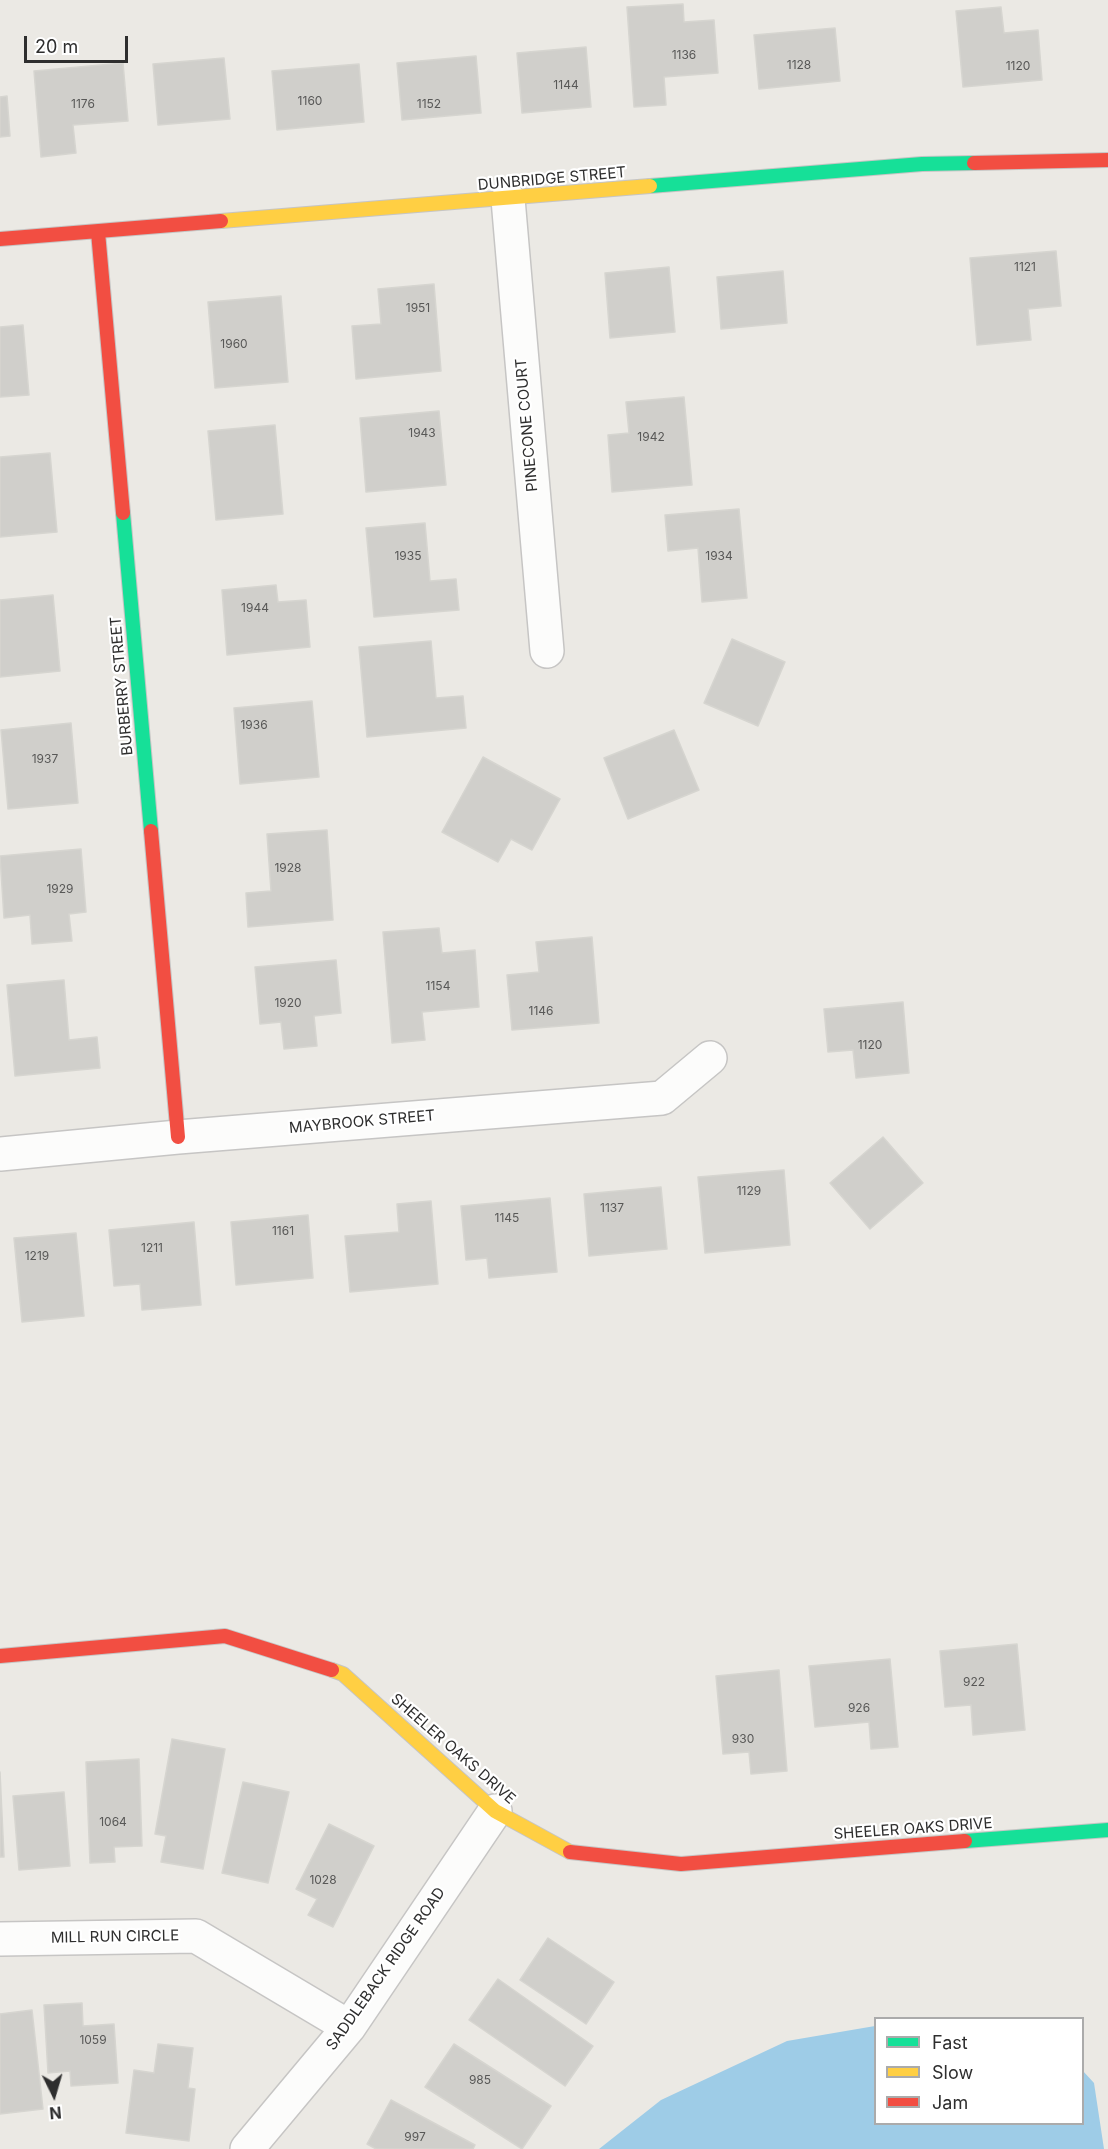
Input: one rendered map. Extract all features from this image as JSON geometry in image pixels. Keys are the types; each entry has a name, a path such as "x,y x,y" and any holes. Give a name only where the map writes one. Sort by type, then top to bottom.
{"street":[{"name":"DUNBRIDGE STREET","path":"0,239 922,164 1108,160"},
{"name":"PINECONE COURT","path":"508,199 547,651"},
{"name":"BURBERRY STREET","path":"99,232 178,1137"},
{"name":"MAYBROOK STREET","path":"0,1154 178,1137 662,1098 710,1058"},
{"name":"SHEELER OAKS DRIVE","path":"0,1656 225,1636 343,1674 495,1811 568,1852 681,1864 1108,1830"},
{"name":"SADDLEBACK RIDGE ROAD","path":"247,2149 350,2027 495,1811"},
{"name":"MILL RUN CIRCLE","path":"0,1940 196,1936 350,2027"}],"water":[{"path":"874,2026 874,2125 1084,2125 1084,2072 1094,2083 1104,2149 599,2149 661,2100 787,2041"}],"building":[{"path":"683,4 684,22 714,20 718,73 664,77 666,105 634,107 627,7"},
{"path":"1001,7 1004,33 1038,30 1042,80 963,87 956,11"},
{"path":"835,28 840,81 759,89 754,35"},
{"path":"586,47 591,107 522,113 517,53"},
{"path":"476,56 481,113 402,120 397,63"},
{"path":"224,58 230,119 158,125 153,64"},
{"path":"123,63 128,121 73,125 76,153 41,157 34,71"},
{"path":"359,64 364,122 277,130 272,71"},
{"path":"7,96 10,136 0,137 0,97"},
{"path":"1056,251 1061,306 1028,309 1031,340 977,345 970,258"},
{"path":"669,267 675,332 610,338 605,273"},
{"path":"783,271 787,323 721,329 717,277"},
{"path":"434,284 441,371 356,379 352,326 381,324 378,289"},
{"path":"281,296 288,382 215,388 208,302"},
{"path":"23,325 29,395 0,397 0,327"},
{"path":"684,397 692,485 612,492 608,435 629,433 626,402"},
{"path":"439,411 446,485 366,492 360,418"},
{"path":"275,425 283,514 216,520 208,431"},
{"path":"50,453 57,532 0,537 0,457"},
{"path":"739,509 747,598 702,602 698,548 668,551 665,515"},
{"path":"425,523 430,581 456,579 459,610 374,617 366,528"},
{"path":"276,585 278,602 306,600 310,647 227,655 222,590"},
{"path":"53,595 60,671 0,677 0,600"},
{"path":"732,639 785,662 758,726 704,703"},
{"path":"431,641 436,698 463,696 466,728 367,737 359,647"},
{"path":"312,701 319,777 240,784 234,708"},
{"path":"71,723 78,803 8,809 1,730"},
{"path":"674,730 699,790 628,819 604,758"},
{"path":"483,757 560,799 532,850 511,839 498,862 442,832"},
{"path":"327,830 333,920 248,927 246,893 271,891 267,834"},
{"path":"81,849 86,912 69,914 72,941 32,944 30,915 4,918 0,856"},
{"path":"439,928 442,953 475,950 479,1007 422,1012 425,1040 392,1043 383,932"},
{"path":"592,937 599,1023 512,1030 507,975 539,972 536,942"},
{"path":"336,960 341,1013 314,1016 317,1046 284,1049 281,1022 260,1024 255,967"},
{"path":"64,980 69,1040 97,1037 100,1068 15,1076 7,985"},
{"path":"903,1002 909,1073 856,1078 853,1050 828,1052 824,1009"},
{"path":"883,1137 923,1183 870,1229 830,1183"},
{"path":"784,1170 790,1245 705,1253 698,1177"},
{"path":"661,1187 667,1249 589,1256 584,1194"},
{"path":"550,1198 557,1272 489,1278 487,1258 466,1260 461,1206"},
{"path":"431,1201 438,1284 350,1292 345,1236 399,1232 397,1204"},
{"path":"308,1215 313,1278 236,1285 231,1222"},
{"path":"194,1222 201,1305 142,1310 140,1284 114,1286 109,1230"},
{"path":"76,1233 84,1316 22,1322 14,1238"},
{"path":"1017,1644 1025,1730 973,1735 971,1705 945,1707 940,1651"},
{"path":"890,1659 898,1747 871,1749 869,1722 815,1727 809,1666"},
{"path":"779,1670 787,1771 751,1774 749,1752 723,1754 716,1676"},
{"path":"172,1739 225,1749 203,1869 161,1862 166,1836 155,1834"},
{"path":"139,1759 142,1846 114,1847 115,1862 90,1863 86,1762"},
{"path":"0,1772 4,1857 0,1857"},
{"path":"243,1782 289,1792 268,1883 222,1873"},
{"path":"64,1792 70,1866 19,1870 13,1796"},
{"path":"329,1824 374,1846 333,1927 308,1915 317,1899 296,1889"},
{"path":"548,1938 614,1982 586,2024 520,1980"},
{"path":"498,1979 593,2046 565,2086 469,2020"},
{"path":"82,2003 83,2026 114,2024 118,2083 71,2086 70,2071 48,2073 44,2005"},
{"path":"32,2010 43,2109 0,2114 0,2014"},
{"path":"158,2044 193,2048 188,2088 195,2089 189,2141 126,2133 134,2070 154,2073"},
{"path":"454,2044 551,2106 522,2149 425,2087"},
{"path":"391,2100 475,2145 473,2149 376,2149 367,2144"}],"traffic: fast":[{"path":"650,186 922,164 974,163"},
{"path":"123,513 151,831"},
{"path":"965,1841 1108,1830"}],"traffic: slow":[{"path":"221,221 650,186"},
{"path":"332,1670 343,1674 495,1811 570,1852"}],"traffic: jam":[{"path":"974,163 1108,160"},
{"path":"0,239 221,221"},
{"path":"98,232 123,513"},
{"path":"151,831 178,1137"},
{"path":"0,1656 225,1636 332,1670"},
{"path":"570,1852 681,1864 965,1841"}]}
